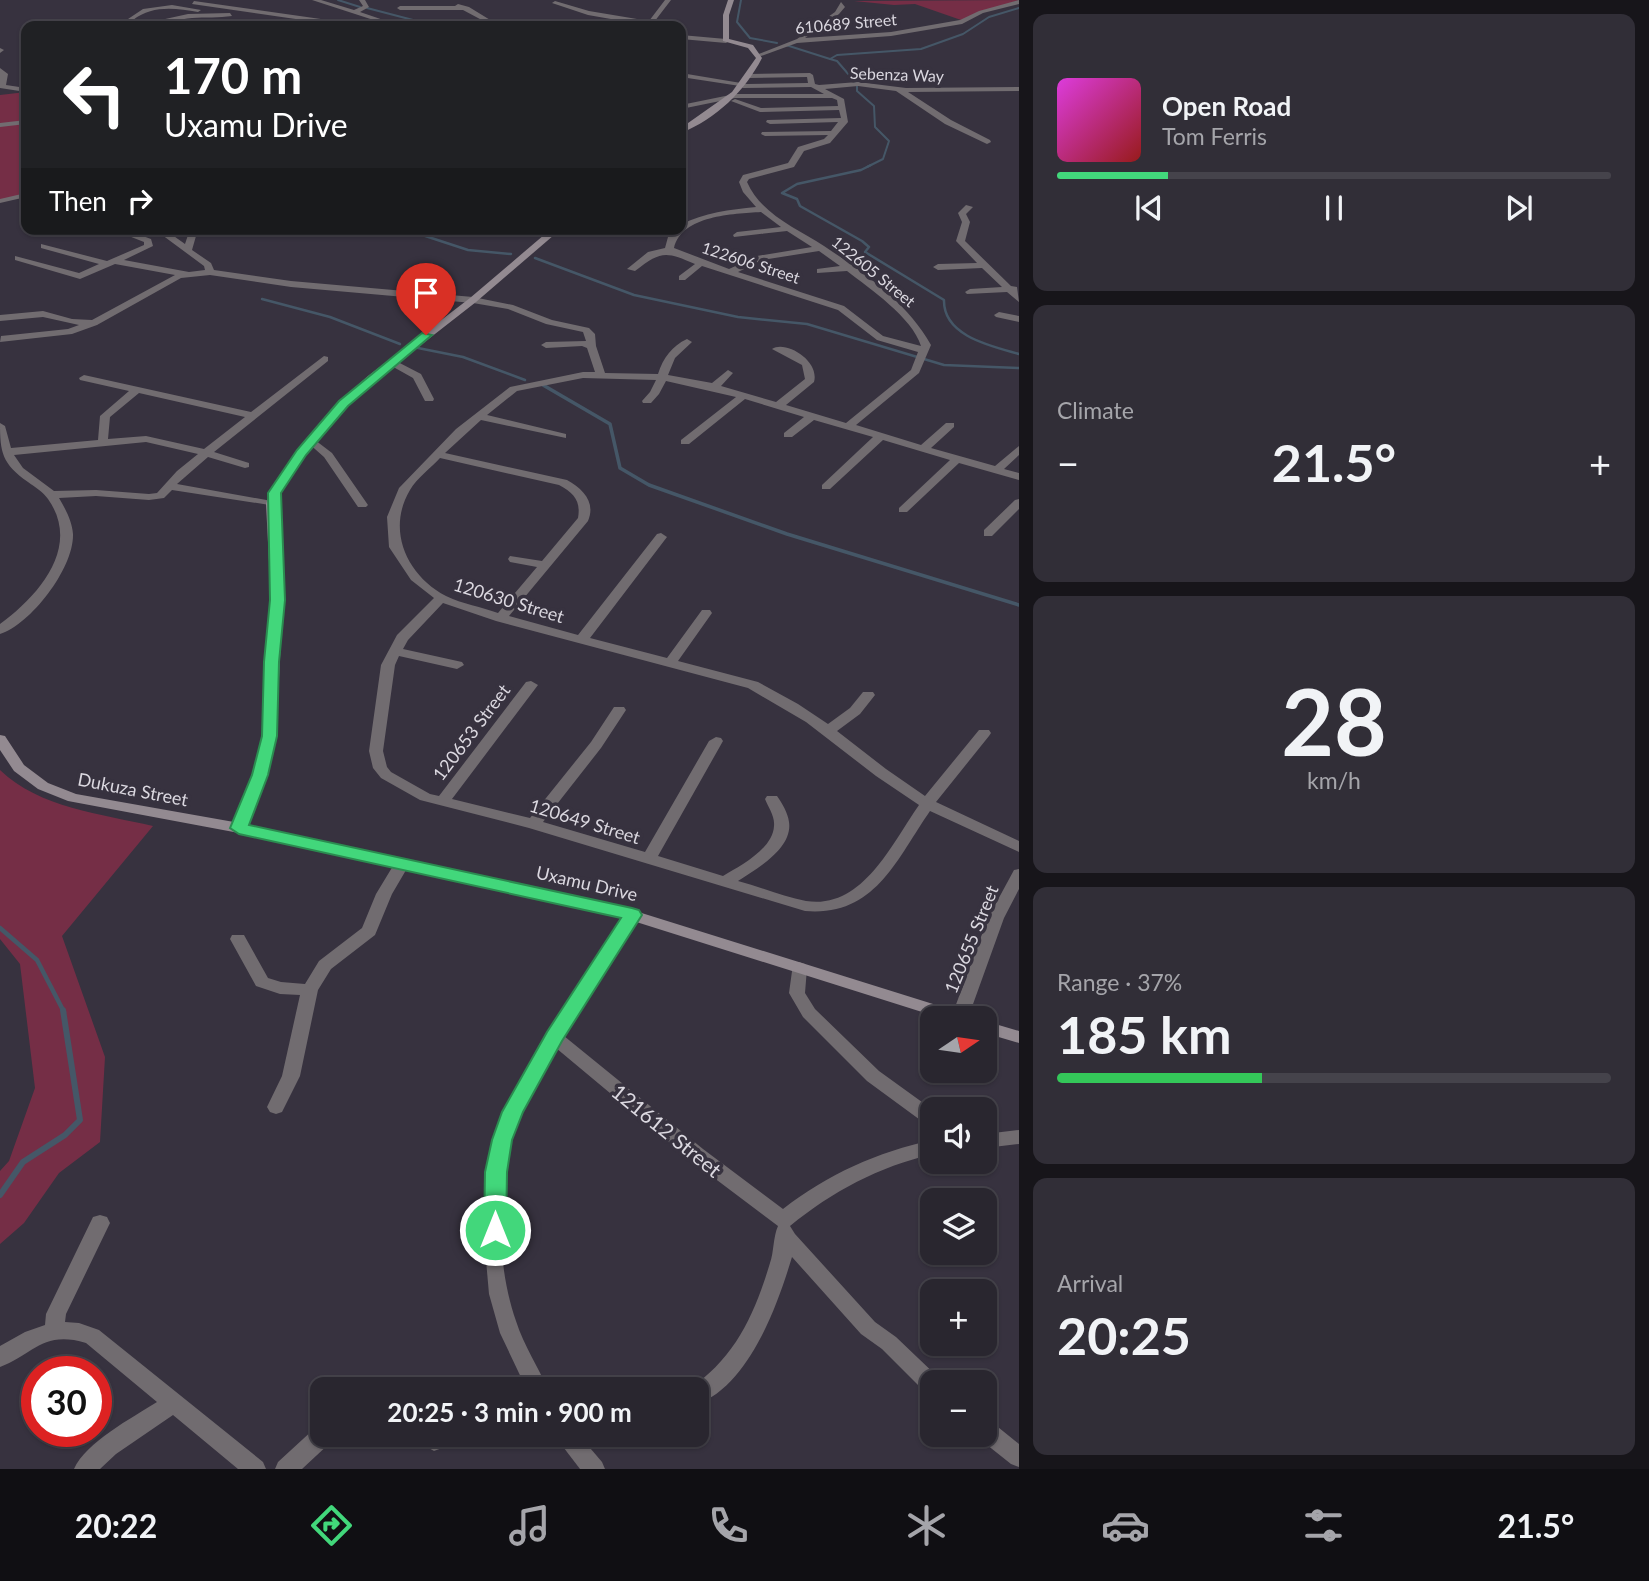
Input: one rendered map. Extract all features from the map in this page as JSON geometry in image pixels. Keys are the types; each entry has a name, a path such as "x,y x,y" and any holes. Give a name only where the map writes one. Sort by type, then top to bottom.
{"main road":[{"path":"686,128 733,98 749,76 759,55 747,45 726,41 726,15 731,0"},
{"path":"239,828 260,775 270,736 277,600 272,504 274,493 311,440 343,404 550,235"},
{"name":"Dukuza Street","path":"0,739 19,768 43,786 73,798 239,828"},
{"name":"Uxamu Drive","path":"239,828 632,915 921,1006"},
{"path":"998,1031 1019,1037"}],"street":[{"path":"315,0 383,21"},
{"path":"356,12 366,7 362,0"},
{"path":"438,0 467,8 489,21"},
{"path":"651,21 668,0"},
{"name":"610689 Street","path":"759,55 796,41 901,33 961,22 981,12 1019,2"},
{"path":"194,3 306,21"},
{"path":"555,3 588,13 635,21"},
{"path":"796,41 837,13 842,7 841,4"},
{"path":"131,19 140,12 163,8 192,9 219,15"},
{"path":"400,8 467,8"},
{"path":"176,21 184,17 219,15 302,20"},
{"path":"620,21 625,19"},
{"path":"686,37 726,41"},
{"path":"0,70 5,75 2,86 21,89"},
{"path":"749,76 810,75 814,86 840,99 843,108 845,120 834,133 765,134"},
{"name":"Sebenza Way","path":"686,76 743,85 858,84 898,89 1018,88"},
{"path":"898,89 948,122 987,142"},
{"path":"686,106 733,98 835,96"},
{"path":"733,98 760,110 843,108"},
{"path":"770,122 845,120"},
{"path":"0,125 21,123"},
{"name":"122605 Street","path":"834,133 827,141 801,149 791,165 743,179 746,193 764,209 848,268 914,325 926,345 921,354"},
{"path":"0,201 21,196"},
{"path":"969,208 962,213 966,222 960,241 1014,289 1019,299"},
{"name":"122606 Street","path":"686,226 693,221 764,209"},
{"path":"737,235 790,228"},
{"path":"18,258 77,276 149,246 148,241 132,235"},
{"path":"168,235 208,265 210,272"},
{"path":"187,251 192,235"},
{"name":"122606 Street","path":"674,235 669,242 670,250 701,263 841,308 880,338 921,354"},
{"path":"44,246 110,262 186,274 210,272 291,284 473,300 510,307 549,321 586,330 590,334 601,376"},
{"path":"730,272 760,258 821,248"},
{"path":"632,269 651,254 670,250"},
{"path":"682,278 701,263"},
{"path":"938,267 984,265"},
{"path":"820,271 848,268"},
{"path":"0,340 69,332 94,323 186,274"},
{"path":"970,292 1014,289"},
{"path":"0,318 43,314 71,322 94,323"},
{"path":"999,315 1019,319"},
{"path":"647,401 659,388 669,355 687,342"},
{"path":"546,345 583,343 591,346"},
{"path":"777,349 804,361 810,365 811,371 810,380 778,406"},
{"path":"847,428 915,371 921,354"},
{"path":"51,495 96,493 160,496 181,473 324,359"},
{"path":"392,362 417,376 429,399"},
{"path":"714,387 728,373"},
{"name":"120630 Street","path":"1019,477 714,387 661,377 583,375 514,389 477,416 405,488 393,517 392,531 395,547 403,562 415,577 441,598 501,618 733,678 762,689 829,730 898,785 927,803 1019,847"},
{"path":"84,378 254,416"},
{"path":"103,443 105,416 137,390"},
{"path":"685,442 743,396"},
{"path":"477,416 562,436"},
{"path":"788,435 811,417"},
{"path":"923,449 950,425"},
{"path":"0,426 15,466 51,495 65,517 67,549 61,565 38,598 0,630"},
{"path":"826,487 880,437"},
{"path":"9,452 146,439 208,453 245,465"},
{"path":"311,440 328,455 362,505"},
{"path":"997,470 1017,450"},
{"path":"437,454 520,470 563,482 574,488 584,503 584,519 501,618"},
{"path":"903,510 957,459"},
{"path":"170,486 272,504"},
{"path":"988,533 1019,502"},
{"path":"581,640 661,537"},
{"path":"514,559 544,565"},
{"name":"120649 Street","path":"441,598 415,622 387,665 376,759 386,775 425,797 533,824 805,906 829,908 842,904 865,887 887,862 927,803 984,733"},
{"path":"671,662 706,613"},
{"path":"394,651 457,664"},
{"name":"120653 Street","path":"442,802 531,685"},
{"path":"829,730 855,711 868,695"},
{"path":"533,824 596,745 619,710"},
{"path":"648,860 716,741"},
{"path":"724,882 744,872 764,856 781,834 782,822 772,799"},
{"path":"276,1107 290,1076 310,990 325,965 369,931 384,894 401,864"},
{"name":"120655 Street","path":"963,1006 996,918 1019,874"},
{"path":"530,1377 520,1359 503,1312 495,1265 495,1182 502,1140 513,1112 554,1037 632,915"},
{"path":"238,939 262,982 280,988 310,990"},
{"path":"799,968 797,993 809,1013 873,1076 920,1110"},
{"name":"121612 Street","path":"554,1037 785,1230 868,1328 889,1343 920,1373"},
{"path":"997,1140 1019,1137"},
{"path":"709,1386 721,1377 747,1344 785,1230 805,1202 851,1173 873,1163 920,1150"},
{"path":"54,1331 56,1314 100,1223"},
{"path":"0,1358 33,1337 54,1331 78,1331 92,1336 255,1469"},
{"path":"85,1469 108,1447 172,1403"},
{"path":"997,1440 1019,1457"},
{"path":"286,1469 310,1447"},
{"path":"577,1447 594,1469"}],"shaded area":[{"path":"1019,0 961,20 915,4 854,1"},
{"path":"21,93 21,198 0,200 0,95"},
{"path":"0,770 16,783 52,801 153,826 62,936 105,1057 100,1142 59,1173 24,1223 0,1244 0,1171 9,1161 35,1088 20,964 0,939"}],"waterway":[{"path":"338,0 360,7"},
{"path":"741,0 737,22 750,38 777,43"},
{"path":"367,8 417,21"},
{"path":"830,59 837,55 921,49 963,34 989,17 1019,8"},
{"path":"786,45 830,59"},
{"path":"830,59 837,61 856,83"},
{"path":"857,86 857,91 874,106 875,127 889,141 883,159 861,170 797,184 782,193 797,199 800,206 862,241 869,247 865,252 944,300 951,322 960,331 983,343 1019,354"},
{"path":"422,235 468,250 511,254"},
{"path":"535,258 634,295 738,317 807,324 944,365 1019,368"},
{"path":"262,299 330,317 400,344"},
{"path":"418,348 463,357 525,380"},
{"path":"543,385 610,424 620,468 649,485 787,534 1019,605"},
{"path":"0,928 37,960 63,1010"},
{"path":"0,1195 23,1162 65,1135 80,1120 63,1010"}],"route":[{"path":"426,335 372,377 343,404 311,440 274,493 272,504 277,600 270,736 260,775 239,828 632,915 534,1070 513,1112 502,1140 496,1172 495,1230"}]}
